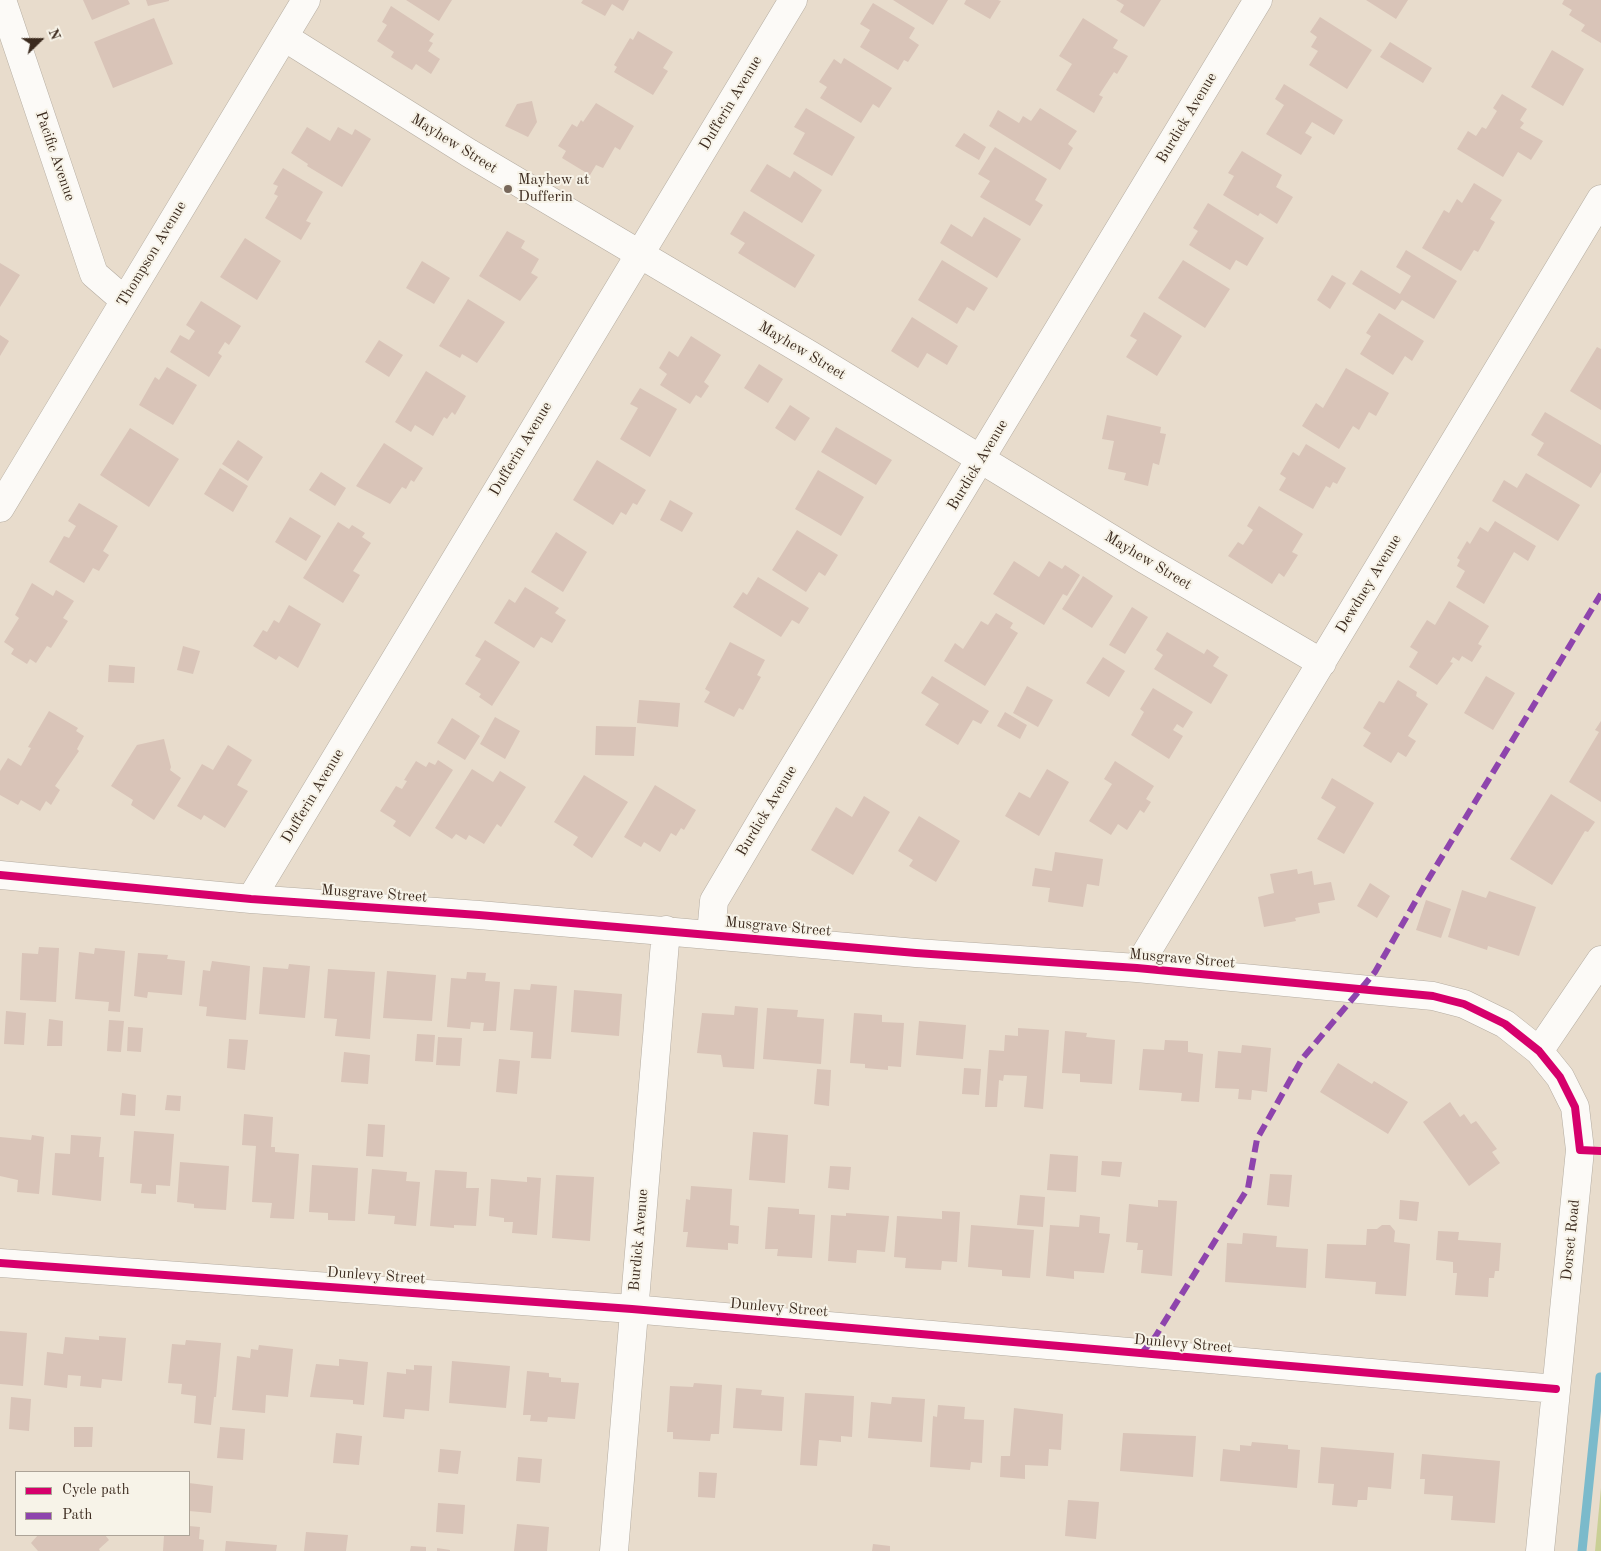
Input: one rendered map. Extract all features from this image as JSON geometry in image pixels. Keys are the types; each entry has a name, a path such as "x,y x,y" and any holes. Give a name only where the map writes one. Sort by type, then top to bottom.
{"street":[{"name":"Pacific Avenue","path":"2,0 94,274 124,300"},
{"name":"Thompson Avenue","path":"0,508 306,0"},
{"name":"Dufferin Avenue","path":"251,899 793,0"},
{"name":"Burdick Avenue","path":"711,934 714,901 1258,0"},
{"name":"Mayhew Street","path":"284,37 469,153 638,255 810,355 980,460 1322,663"},
{"name":"Dewdney Avenue","path":"1136,968 1322,663 1601,198"},
{"name":"Musgrave Street","path":"0,875 251,899 666,930 916,954 1136,968 1433,996 1464,1004 1505,1024 1538,1051"},
{"name":"Burdick Avenue","path":"614,1551 632,1309 666,930"},
{"path":"1538,1051 1601,960"},
{"name":"Dorset Road","path":"1538,1051 1560,1077 1575,1107 1591,1151 1556,1389 1540,1551"},
{"name":"Dunlevy Street","path":"0,1263 632,1309 1556,1389"}],"green space":[{"path":"1601,1488 1601,1551 1595,1551"}],"building":[{"path":"83,0 128,0 130,4 92,20"},
{"path":"146,0 169,0 169,1 148,6"},
{"path":"406,0 452,0 439,21"},
{"path":"583,0 629,0 623,11 612,4 605,16 581,3"},
{"path":"893,0 948,0 933,25"},
{"path":"966,0 1001,1 990,19 964,4"},
{"path":"1116,0 1161,0 1144,27 1120,12 1124,5"},
{"path":"1366,0 1408,0 1396,19"},
{"path":"1564,0 1601,0 1601,43 1581,31 1585,25 1569,15 1572,10 1562,4"},
{"path":"873,3 915,28 909,38 919,45 908,62 904,60 898,70 860,47 870,30 860,24"},
{"path":"391,6 434,34 429,41 433,43 428,51 440,59 431,74 416,64 412,70 391,57 394,52 377,41 387,25 382,22"},
{"path":"1320,17 1372,50 1347,89 1309,65 1318,51 1311,47 1317,37 1310,32"},
{"path":"154,18 173,64 113,88 94,42"},
{"path":"1083,18 1118,40 1113,48 1128,56 1117,74 1114,72 1099,95 1103,97 1094,113 1056,90 1072,64 1059,56"},
{"path":"638,31 673,52 663,68 668,71 653,95 614,72 617,67 614,65 630,38 633,40"},
{"path":"1390,42 1432,68 1423,83 1380,57"},
{"path":"1552,50 1584,69 1563,106 1531,87"},
{"path":"844,58 892,88 879,108 873,104 861,123 820,98 827,87 819,82 834,59 841,64"},
{"path":"1284,84 1343,120 1334,135 1312,122 1305,133 1312,137 1301,155 1266,134 1284,105 1275,99"},
{"path":"1502,94 1527,109 1520,120 1524,123 1520,128 1543,141 1531,160 1518,152 1503,177 1457,149 1468,131 1476,136 1482,127 1486,129 1497,111 1493,108"},
{"path":"532,101 537,122 528,137 505,126 517,104"},
{"path":"596,103 634,126 620,150 615,147 603,168 596,165 590,175 562,158 566,151 558,146 572,124 577,127 581,120 583,122"},
{"path":"806,108 855,137 832,176 793,154 805,133 794,127"},
{"path":"1040,108 1077,131 1068,144 1073,148 1060,170 989,126 998,110 1019,123 1023,116 1031,121"},
{"path":"307,127 330,141 338,127 352,135 355,129 371,139 342,187 307,166 308,164 291,153"},
{"path":"964,133 986,147 979,160 955,146"},
{"path":"995,147 1047,179 1035,200 1043,205 1030,226 980,197 990,181 978,174"},
{"path":"1242,151 1282,175 1276,187 1293,197 1277,224 1260,213 1258,216 1223,195 1234,176 1228,173"},
{"path":"767,164 790,178 794,171 822,190 802,223 750,191"},
{"path":"283,168 323,192 306,221 311,223 301,240 265,218 278,196 274,194 278,186 273,184"},
{"path":"1474,183 1502,200 1490,219 1495,222 1478,252 1474,250 1461,271 1422,248 1444,210 1449,213 1457,199 1462,203"},
{"path":"1208,203 1264,238 1247,266 1236,260 1230,270 1189,245 1198,231 1193,228"},
{"path":"744,211 815,255 795,288 738,253 745,243 730,234"},
{"path":"984,217 1021,239 997,278 940,243 951,224 972,237"},
{"path":"507,231 525,241 521,248 539,259 531,273 538,277 520,301 479,276"},
{"path":"245,238 281,261 257,300 220,277"},
{"path":"1406,250 1457,281 1434,319 1402,300 1395,310 1352,284 1361,270 1400,294 1411,276 1396,267"},
{"path":"942,260 988,288 974,311 967,307 957,324 918,300"},
{"path":"1183,260 1230,289 1205,328 1158,298"},
{"path":"422,261 450,278 434,304 406,288"},
{"path":"0,263 20,275 0,307"},
{"path":"1332,275 1346,283 1330,309 1317,300"},
{"path":"468,299 505,322 477,363 462,354 460,358 439,346"},
{"path":"201,301 241,326 229,345 225,342 218,353 222,356 209,377 170,352 180,335 189,340 195,331 186,325"},
{"path":"1144,312 1182,336 1157,376 1126,357 1137,340 1130,336"},
{"path":"1379,313 1424,341 1412,361 1405,356 1393,375 1360,354 1371,336 1366,333"},
{"path":"912,317 958,346 947,365 927,353 918,368 891,351"},
{"path":"0,335 9,341 0,356"},
{"path":"691,336 721,355 704,382 709,386 701,398 696,395 690,404 660,385 667,374 659,368 669,351 678,357"},
{"path":"379,340 403,355 389,377 365,362"},
{"path":"1597,347 1601,349 1601,410 1570,391"},
{"path":"759,364 783,379 768,403 744,388"},
{"path":"167,367 197,385 173,425 139,405 155,377 159,380"},
{"path":"1346,368 1389,393 1376,416 1369,412 1359,430 1353,426 1339,449 1302,426 1316,403 1323,408"},
{"path":"426,371 466,396 455,415 452,412 447,419 444,417 433,436 415,425 411,432 395,422"},
{"path":"640,388 677,409 650,457 620,439 638,408 630,404"},
{"path":"790,405 810,418 795,441 775,428"},
{"path":"1545,412 1601,445 1601,472 1591,488 1537,455 1544,443 1531,435"},
{"path":"1107,415 1161,427 1160,433 1166,434 1159,465 1153,463 1148,486 1124,480 1126,473 1108,469 1114,441 1102,439"},
{"path":"836,427 892,460 876,485 821,452"},
{"path":"130,428 179,459 149,507 100,475"},
{"path":"238,440 263,457 248,481 222,464"},
{"path":"384,443 423,468 414,482 411,480 406,489 402,487 390,504 356,486"},
{"path":"1306,444 1346,468 1337,484 1333,482 1330,488 1326,486 1313,509 1279,490 1286,478 1280,474 1293,452 1299,456"},
{"path":"597,460 646,490 637,505 633,503 626,515 621,512 613,525 573,500"},
{"path":"220,468 248,486 233,512 204,494"},
{"path":"818,470 864,497 841,536 795,509"},
{"path":"321,472 346,488 335,506 309,490"},
{"path":"1526,473 1580,505 1558,541 1492,501 1504,480 1517,488"},
{"path":"670,500 693,513 682,532 660,520"},
{"path":"79,503 118,526 103,551 109,555 99,571 93,568 84,583 49,562 64,536 69,538 76,526 68,521"},
{"path":"1259,506 1303,534 1292,552 1298,555 1284,577 1279,573 1272,584 1228,556 1238,542 1243,545 1253,530 1247,526"},
{"path":"290,517 321,536 306,561 275,542"},
{"path":"1495,521 1536,546 1528,561 1514,552 1484,604 1456,587 1465,571 1457,566 1460,560 1457,558 1467,541 1470,544 1480,527 1488,532"},
{"path":"338,522 349,529 352,525 365,533 362,537 371,543 353,571 360,575 343,603 303,578"},
{"path":"797,530 838,555 825,576 819,572 806,592 772,570"},
{"path":"556,532 587,552 563,592 531,572"},
{"path":"1014,561 1039,577 1049,561 1062,569 1065,565 1080,575 1067,596 1063,594 1044,625 993,594"},
{"path":"1083,576 1113,596 1092,628 1062,609"},
{"path":"758,577 809,608 799,624 792,620 781,637 733,607 743,592 747,595"},
{"path":"32,583 53,596 56,590 74,601 63,618 68,621 51,648 47,646 36,663 30,659 27,664 11,654 14,649 4,642 19,618 15,615"},
{"path":"525,587 559,608 555,613 566,620 552,643 541,637 534,648 494,623 509,599 515,603"},
{"path":"1449,601 1489,626 1478,644 1482,646 1472,662 1462,656 1459,661 1453,657 1450,662 1453,663 1437,685 1409,667 1418,652 1410,647 1427,620 1435,625"},
{"path":"289,605 321,624 298,668 279,656 276,660 253,646 263,630 267,632 274,620 279,623"},
{"path":"1132,607 1148,617 1125,654 1109,645"},
{"path":"996,613 1013,623 1010,628 1018,633 985,686 944,661 955,643 963,649 981,621 988,625"},
{"path":"1167,632 1204,654 1207,649 1219,657 1213,666 1228,675 1211,704 1154,669 1163,655 1156,650"},
{"path":"485,640 520,662 492,706 479,697 481,694 465,684 481,659 475,656"},
{"path":"730,642 765,660 757,675 761,677 743,710 739,708 734,717 704,702 710,692 705,689"},
{"path":"183,646 200,651 193,674 177,670"},
{"path":"1103,657 1125,671 1109,697 1086,683"},
{"path":"109,665 135,667 134,683 108,682"},
{"path":"932,676 989,711 981,724 973,720 958,745 925,725 939,704 921,693"},
{"path":"1486,676 1515,693 1493,730 1464,713"},
{"path":"1398,680 1417,692 1416,696 1428,704 1408,736 1416,741 1406,757 1398,752 1391,763 1363,746 1371,733 1363,728 1379,701 1384,703"},
{"path":"1027,686 1053,700 1038,727 1013,713"},
{"path":"1153,688 1193,712 1183,728 1177,724 1173,730 1183,736 1169,759 1131,735 1144,712 1140,709"},
{"path":"639,700 680,703 678,727 637,723"},
{"path":"49,711 78,728 76,731 84,736 77,749 79,751 55,786 60,790 51,805 46,801 40,811 21,800 18,805 0,795 0,771 8,758 21,766 31,748 28,747"},
{"path":"1005,712 1027,725 1020,739 997,726"},
{"path":"495,717 520,731 505,759 480,744"},
{"path":"452,718 480,736 465,760 437,743"},
{"path":"1601,721 1601,802 1569,782 1599,732 1595,730"},
{"path":"596,726 636,727 634,756 595,755"},
{"path":"164,739 171,767 170,770 181,778 154,820 131,805 133,800 111,786 137,745"},
{"path":"228,745 252,760 237,785 248,791 225,828 204,815 201,820 177,806 202,764 213,770"},
{"path":"438,760 453,770 410,837 393,826 396,821 380,811 396,786 402,789 407,781 404,780 416,761 426,767 429,762 435,765"},
{"path":"1115,761 1154,786 1146,799 1151,802 1144,813 1140,810 1127,830 1118,824 1111,835 1089,821 1112,784 1104,779"},
{"path":"472,769 493,782 500,771 526,787 501,827 497,824 484,844 469,835 466,840 456,834 452,839 435,828"},
{"path":"1047,769 1069,782 1039,836 1005,816 1019,792 1030,798"},
{"path":"584,775 628,802 592,858 573,845 578,837 554,822"},
{"path":"1332,778 1374,803 1344,854 1317,839 1336,807 1321,798"},
{"path":"655,785 696,810 684,830 681,828 676,836 671,833 660,852 644,842 641,847 624,837"},
{"path":"1551,794 1595,822 1588,832 1585,831 1552,885 1510,859"},
{"path":"864,796 890,812 853,875 811,850 836,807 852,817"},
{"path":"919,816 960,841 936,882 909,866 913,860 898,851"},
{"path":"1055,852 1103,859 1099,886 1087,884 1083,907 1048,902 1050,888 1032,886 1035,868 1052,871"},
{"path":"1297,869 1298,874 1312,871 1314,885 1331,882 1335,900 1318,903 1320,913 1295,918 1296,921 1264,927 1258,897 1274,893 1270,874"},
{"path":"1370,883 1390,896 1377,918 1357,906"},
{"path":"1462,890 1486,898 1489,891 1536,907 1519,956 1488,946 1487,950 1448,937"},
{"path":"1426,900 1451,909 1441,938 1416,930"},
{"path":"39,947 59,948 56,1002 20,1000 22,953 38,954"},
{"path":"95,948 125,951 120,1012 108,1011 109,1002 75,999 79,952 94,954"},
{"path":"138,953 168,955 167,959 185,961 182,995 148,992 147,998 134,996"},
{"path":"212,961 250,966 246,1020 206,1016 207,1007 199,1006 203,970 210,971"},
{"path":"289,964 310,966 305,1018 259,1014 263,967 288,969"},
{"path":"328,969 375,972 370,1039 335,1036 337,1019 324,1018"},
{"path":"387,971 436,975 432,1021 383,1018"},
{"path":"467,972 486,973 485,981 500,982 496,1031 483,1031 484,1023 471,1022 470,1029 447,1027 451,978 466,979"},
{"path":"531,984 557,986 551,1059 531,1058 533,1032 510,1030 514,989 530,990"},
{"path":"574,990 622,994 619,1036 571,1032"},
{"path":"735,1006 758,1008 754,1069 723,1067 721,1055 697,1053 702,1013 734,1015"},
{"path":"767,1008 798,1010 797,1017 824,1019 821,1064 763,1059"},
{"path":"6,1011 26,1013 24,1045 4,1044"},
{"path":"854,1013 882,1015 882,1022 904,1023 901,1067 888,1066 888,1070 865,1068 865,1064 850,1063"},
{"path":"49,1019 63,1021 62,1046 47,1046"},
{"path":"109,1020 124,1021 121,1052 107,1051"},
{"path":"919,1021 966,1025 963,1059 916,1055"},
{"path":"128,1027 143,1028 141,1052 127,1051"},
{"path":"1018,1028 1049,1030 1043,1109 1024,1107 1027,1076 1004,1075 1003,1081 999,1080 997,1107 985,1107 989,1050 1004,1051 1005,1035 1018,1036"},
{"path":"1065,1031 1087,1033 1086,1037 1115,1040 1112,1084 1080,1082 1080,1074 1062,1073"},
{"path":"417,1034 435,1035 433,1062 415,1061"},
{"path":"438,1037 462,1038 460,1066 436,1065"},
{"path":"229,1039 248,1040 245,1070 227,1068"},
{"path":"1165,1040 1188,1041 1188,1052 1203,1054 1199,1102 1181,1101 1182,1093 1139,1090 1143,1049 1164,1050"},
{"path":"1242,1045 1271,1048 1267,1092 1252,1090 1251,1100 1238,1099 1239,1089 1215,1088 1218,1051 1241,1053"},
{"path":"344,1052 370,1055 368,1084 341,1082"},
{"path":"499,1059 520,1061 517,1094 496,1092"},
{"path":"1338,1063 1372,1084 1374,1081 1408,1102 1388,1134 1320,1092"},
{"path":"964,1068 981,1069 979,1095 962,1094"},
{"path":"817,1069 831,1070 829,1106 814,1104"},
{"path":"122,1093 136,1095 135,1116 120,1115"},
{"path":"167,1095 181,1096 180,1111 165,1110"},
{"path":"1450,1102 1460,1117 1464,1114 1471,1124 1476,1121 1497,1149 1492,1152 1500,1163 1469,1186 1423,1122"},
{"path":"244,1114 273,1117 271,1147 275,1147 275,1152 299,1154 294,1219 270,1218 272,1203 252,1202 256,1146 242,1145"},
{"path":"368,1124 385,1125 383,1157 366,1156"},
{"path":"134,1131 174,1134 170,1186 156,1185 156,1194 141,1193 142,1184 130,1183"},
{"path":"753,1132 788,1135 785,1183 749,1180"},
{"path":"32,1135 44,1137 39,1194 17,1192 18,1180 0,1176 0,1137 31,1140"},
{"path":"71,1135 101,1137 99,1157 104,1157 101,1201 52,1195 55,1153 70,1154"},
{"path":"1050,1154 1078,1156 1076,1192 1047,1190"},
{"path":"1102,1161 1122,1162 1120,1177 1101,1175"},
{"path":"180,1162 229,1166 226,1210 194,1208 194,1204 177,1202"},
{"path":"312,1165 358,1168 355,1221 328,1220 328,1213 309,1212"},
{"path":"830,1166 851,1167 849,1190 828,1188"},
{"path":"372,1169 407,1172 406,1181 420,1182 416,1226 394,1224 395,1216 368,1214"},
{"path":"435,1170 467,1172 466,1188 479,1188 476,1226 454,1225 454,1228 430,1226"},
{"path":"1270,1174 1292,1175 1289,1207 1267,1205"},
{"path":"556,1175 594,1177 590,1241 552,1238"},
{"path":"527,1177 541,1178 537,1235 512,1233 513,1222 504,1222 504,1218 489,1216 491,1179 527,1182"},
{"path":"691,1186 732,1189 730,1225 739,1226 738,1244 728,1243 728,1250 686,1247 688,1232 683,1232 686,1199 690,1200"},
{"path":"1020,1195 1045,1197 1043,1227 1017,1225"},
{"path":"1158,1200 1177,1201 1172,1276 1141,1273 1143,1250 1137,1250 1138,1243 1126,1242 1129,1204 1158,1207"},
{"path":"1400,1200 1419,1202 1417,1221 1399,1219"},
{"path":"768,1207 799,1209 799,1214 815,1215 812,1258 777,1256 778,1249 765,1249"},
{"path":"942,1211 960,1212 957,1262 942,1261 941,1270 905,1268 906,1258 894,1257 897,1216 942,1219"},
{"path":"846,1213 889,1216 885,1252 857,1250 856,1263 828,1261 831,1215 846,1216"},
{"path":"1080,1215 1100,1217 1099,1233 1110,1234 1104,1273 1074,1271 1074,1279 1046,1276 1050,1225 1079,1227"},
{"path":"971,1225 1034,1230 1030,1278 1002,1276 1002,1270 968,1267"},
{"path":"1382,1225 1390,1225 1395,1231 1394,1242 1410,1244 1406,1296 1375,1294 1376,1282 1325,1278 1327,1244 1366,1245 1367,1229 1377,1229"},
{"path":"1438,1231 1459,1232 1458,1240 1501,1243 1499,1271 1495,1271 1494,1278 1489,1278 1488,1297 1455,1295 1457,1273 1453,1273 1453,1262 1436,1260"},
{"path":"1243,1233 1277,1236 1276,1247 1308,1249 1306,1288 1225,1282 1227,1243 1242,1244"},
{"path":"0,1331 27,1333 23,1386 0,1384"},
{"path":"99,1336 126,1338 122,1381 102,1379 101,1388 80,1386 81,1376 68,1375 67,1388 44,1385 47,1352 63,1354 65,1337 99,1340"},
{"path":"186,1340 221,1343 216,1397 214,1397 211,1425 194,1423 196,1396 181,1394 182,1384 168,1383 172,1344 185,1345"},
{"path":"259,1345 293,1349 288,1397 266,1395 265,1413 232,1410 237,1356 250,1358 251,1349 258,1350"},
{"path":"339,1359 368,1362 364,1405 353,1404 353,1400 310,1397 316,1364 339,1366"},
{"path":"452,1361 510,1366 506,1408 449,1403"},
{"path":"414,1365 432,1366 429,1411 405,1409 404,1419 383,1417 387,1372 406,1374 406,1369 414,1370"},
{"path":"527,1371 549,1373 549,1377 561,1378 561,1382 579,1383 575,1419 548,1417 547,1422 530,1421 531,1415 523,1415"},
{"path":"694,1383 722,1385 719,1434 711,1434 710,1441 673,1439 673,1432 667,1432 670,1386 693,1387"},
{"path":"736,1388 762,1390 761,1395 784,1397 782,1431 733,1428"},
{"path":"805,1393 854,1396 852,1437 841,1436 841,1442 819,1440 817,1466 800,1465"},
{"path":"11,1397 31,1399 29,1431 9,1429"},
{"path":"892,1397 925,1399 922,1442 868,1438 871,1402 891,1404"},
{"path":"938,1405 965,1407 964,1419 984,1420 982,1463 971,1462 970,1470 930,1467 933,1416 937,1417"},
{"path":"1014,1408 1063,1414 1061,1450 1049,1449 1048,1466 1025,1465 1025,1479 1000,1477 1001,1456 1010,1456"},
{"path":"74,1427 93,1427 92,1447 74,1447"},
{"path":"220,1427 245,1429 243,1460 217,1458"},
{"path":"336,1433 362,1436 359,1465 333,1463"},
{"path":"1123,1433 1196,1436 1193,1477 1120,1471"},
{"path":"1252,1442 1288,1445 1288,1449 1300,1450 1297,1488 1220,1481 1223,1449 1240,1451 1240,1445 1251,1446"},
{"path":"1321,1447 1394,1453 1391,1489 1368,1487 1367,1500 1358,1500 1357,1507 1332,1505 1334,1484 1318,1483"},
{"path":"440,1449 461,1451 458,1474 438,1472"},
{"path":"1422,1454 1500,1461 1495,1523 1451,1520 1453,1496 1424,1494 1425,1479 1420,1479"},
{"path":"518,1457 542,1459 540,1483 516,1481"},
{"path":"699,1472 717,1473 715,1498 698,1497"},
{"path":"190,1483 213,1486 211,1513 190,1511"},
{"path":"1068,1500 1099,1502 1096,1539 1065,1536"},
{"path":"438,1503 465,1505 463,1534 436,1532"},
{"path":"517,1524 549,1527 547,1551 514,1551"},
{"path":"190,1526 200,1527 199,1539 204,1540 203,1551 163,1551 164,1536 190,1536"},
{"path":"306,1532 348,1535 346,1551 304,1551"},
{"path":"37,1536 106,1536 109,1540 99,1549 100,1551 38,1551 31,1543"},
{"path":"226,1541 277,1545 276,1551 225,1551"},
{"path":"873,1544 890,1546 890,1551 872,1551"},
{"path":"411,1546 426,1547 426,1551 410,1551"},
{"path":"437,1548 450,1550 450,1551 437,1551"}],"waterway":[{"path":"1582,1551 1600,1377"}],"marked path":[{"path":"1141,1354 1155,1337 1248,1188 1257,1139 1302,1059 1375,972 1426,883 1601,594"}],"cycle path":[{"path":"0,875 251,899 479,915 916,953 1137,968 1433,996 1464,1004 1505,1024 1539,1051 1560,1077 1575,1107 1580,1150 1601,1151"},
{"path":"0,1263 632,1309 1556,1389"}],"place":[{"name":"Mayhew at Dufferin","path":"508,189"}]}
